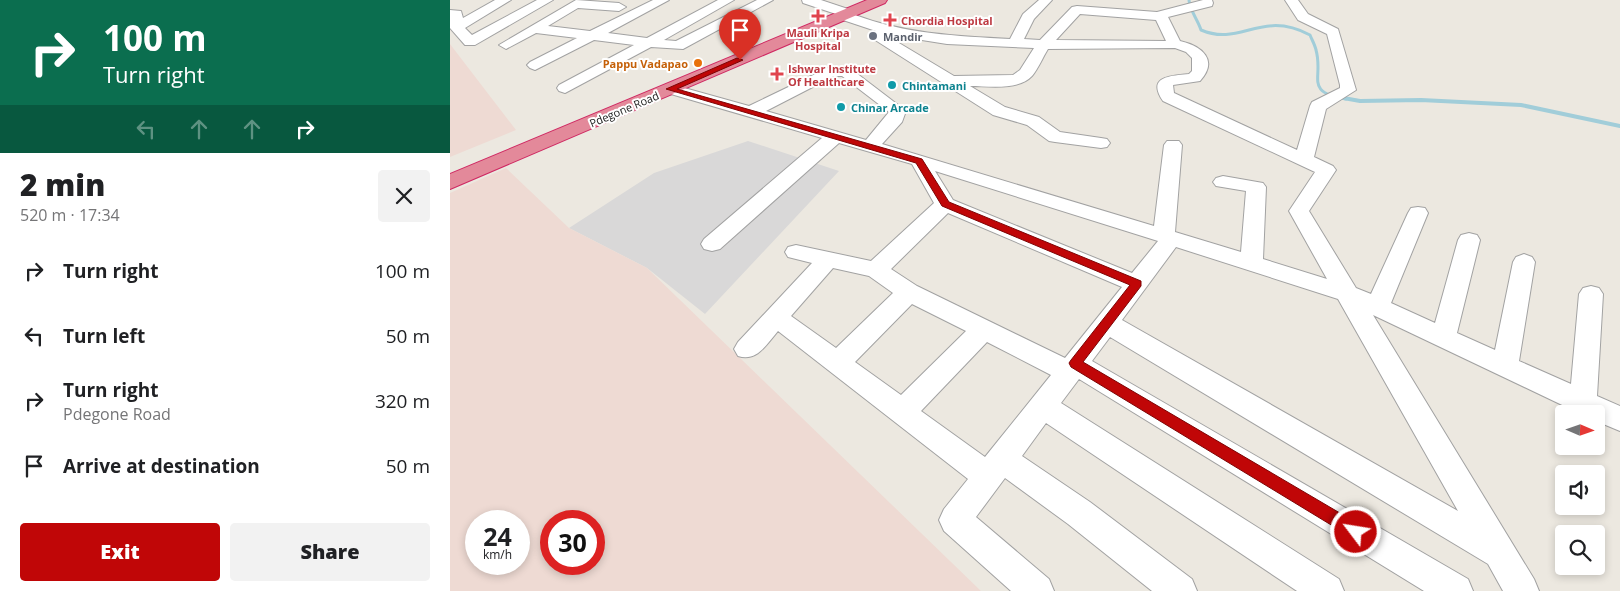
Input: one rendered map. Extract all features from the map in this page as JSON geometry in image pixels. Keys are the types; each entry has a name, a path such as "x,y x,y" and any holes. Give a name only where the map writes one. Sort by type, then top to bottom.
{"highway":[{"name":"Pdegone Road","path":"450,182 880,0"}],"street":[{"path":"456,28 506,0"},
{"path":"450,14 456,14 456,28 470,42 547,0"},
{"path":"506,45 576,4 609,4 633,0"},
{"path":"609,4 532,59 592,36 662,0"},
{"path":"565,88 648,41 728,0"},
{"path":"534,29 678,46 767,0"},
{"path":"808,0 870,26 904,35 939,40 1094,47 1174,44 1196,51 1200,56 1201,68 1194,78 1169,81 1166,84 1166,93 1169,98 1326,170 1299,211 1522,591"},
{"path":"1015,43 1028,17 1046,0"},
{"path":"1291,0 1303,16 1333,32 1348,85 1348,90 1321,103 1316,110 1304,159"},
{"path":"950,81 1007,82 1018,79 1026,73 1043,45 1077,10 1160,16 1197,6"},
{"path":"1160,16 1174,44"},
{"path":"870,26 873,32 999,111 1034,121 1054,137 1101,143"},
{"path":"592,52 642,27"},
{"path":"749,113 832,71 844,71 898,111 896,118 869,146"},
{"path":"670,89 919,161 1349,294 1620,420"},
{"path":"712,244 835,137"},
{"path":"1037,591 955,520 1137,284 1168,237 1173,145"},
{"path":"919,161 945,204 1137,284"},
{"path":"1223,182 1256,187 1252,263"},
{"path":"876,270 945,204"},
{"path":"1377,307 1418,213"},
{"path":"1443,338 1469,240"},
{"path":"796,252 876,270 910,292 984,329 1072,368 1456,591"},
{"path":"747,349 828,259"},
{"path":"1505,367 1524,262"},
{"path":"837,363 910,292"},
{"path":"1583,402 1591,294"},
{"path":"776,317 902,412 995,468 1079,513 1180,591"},
{"path":"1107,322 1500,553"},
{"path":"902,412 984,329"},
{"path":"1043,406 1327,591"}],"shaded area":[{"path":"450,44 516,130 450,157"},
{"path":"748,141 839,171 705,314 647,268 569,228 654,173"},
{"path":"506,168 569,228 647,268 981,591 450,591 450,193"}],"waterway":[{"path":"1189,0 1190,7 1201,30 1215,34 1228,34 1265,26 1278,26 1293,28 1310,35 1316,48 1320,88 1333,96 1346,99"},
{"path":"1338,97 1360,101 1421,100 1521,105 1620,126"}],"place":[{"name":"Mauli Kripa Hospital","path":"818,16"},
{"name":"Chordia Hospital","path":"890,20"},
{"name":"Mandir","path":"873,36"},
{"name":"Pappu Vadapao","path":"698,63"},
{"name":"Ishwar Institute Of Healthcare","path":"777,74"},
{"name":"Chintamani","path":"892,85"},
{"name":"Chinar Arcade","path":"841,107"}],"route":[{"path":"740,60 670,89 919,161 945,204 1137,284 1075,363 1356,532"}]}
